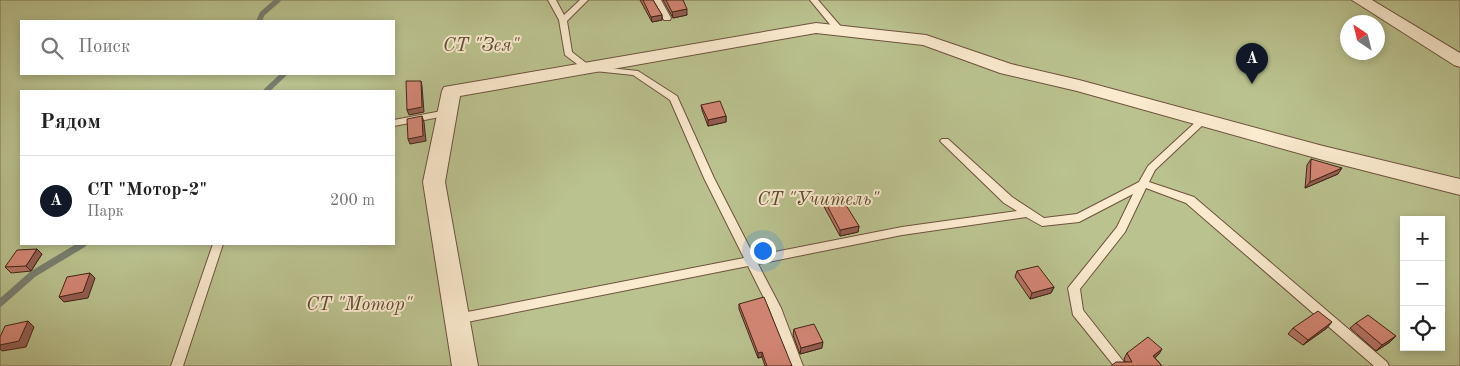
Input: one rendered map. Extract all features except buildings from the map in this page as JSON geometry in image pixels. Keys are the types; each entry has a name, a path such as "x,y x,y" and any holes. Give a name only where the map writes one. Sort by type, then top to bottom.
{"street":[{"path":"1360,0 1460,61"},
{"path":"465,366 434,182 451,91 816,28 926,40 1006,69 1080,86 1460,187"}],"lane":[{"path":"552,0 563,20 568,53 588,68 635,73 674,98 708,178 774,308 797,366"},
{"path":"563,20 584,0"},
{"path":"658,0 667,18"},
{"path":"814,0 840,31"},
{"path":"395,123 447,113"},
{"path":"1120,366 1077,312 1074,288 1121,229 1151,168 1203,120"},
{"path":"946,141 1008,200 1042,222 1079,218 1144,184 1190,200 1383,366"},
{"path":"457,319 902,231 1028,213"},
{"path":"177,366 218,245"}],"green space":[{"path":"0,0 1460,0 1460,366 0,366"}],"waterway":[{"path":"259,20 262,14 278,0"},
{"path":"267,90 283,75"},
{"path":"0,303 33,274 81,245"}],"place":[{"name":"СТ \"Мотор-2\"","path":"1252,84"}],"park label":[{"name":"СТ \"Зея\"","path":"481,46"},
{"name":"СТ \"Учитель\"","path":"818,200"},
{"name":"СТ \"Мотор\"","path":"359,305"}]}
